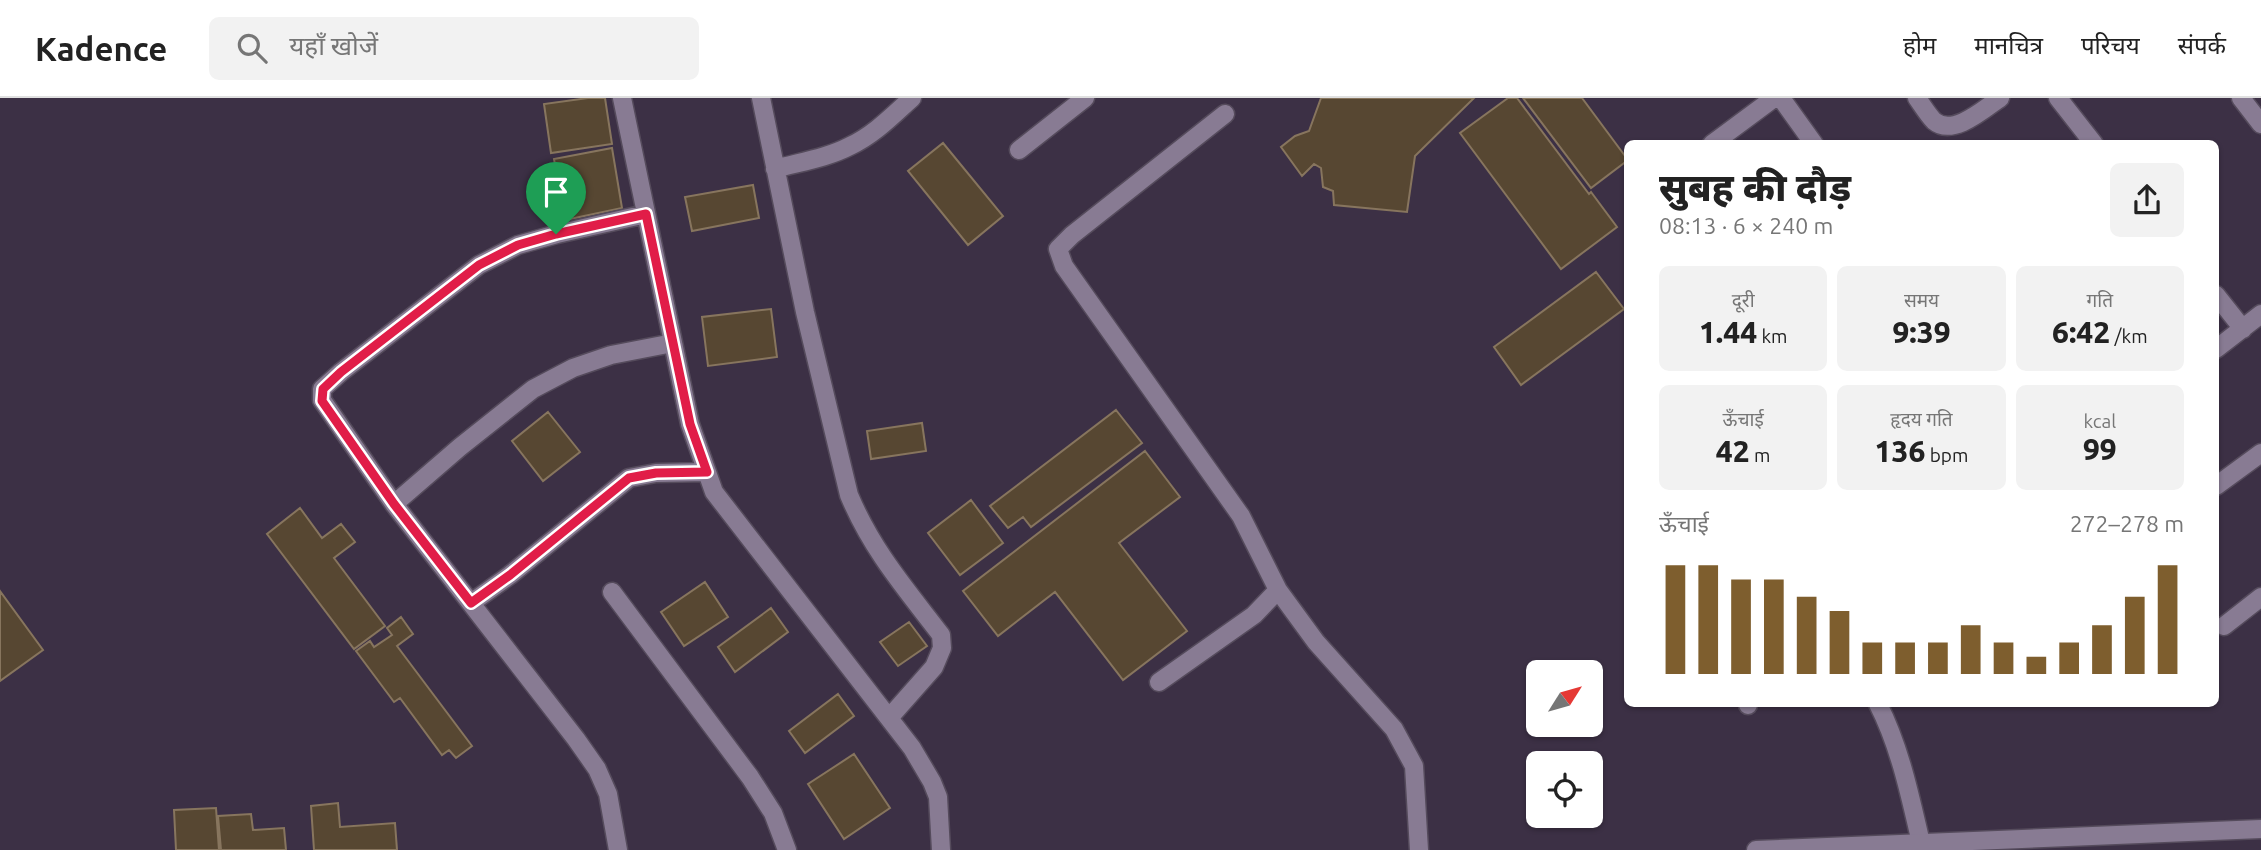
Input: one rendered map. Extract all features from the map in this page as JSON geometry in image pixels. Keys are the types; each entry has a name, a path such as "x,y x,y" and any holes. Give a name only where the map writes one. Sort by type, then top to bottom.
{"street":[{"path":"622,98 690,424 714,492 912,748 938,797 942,850"},
{"path":"761,98 804,312 849,495 874,547 941,635 942,648 934,667 889,719"},
{"path":"775,169 851,146 875,130 912,98"},
{"path":"1019,150 1085,98"},
{"path":"1717,140 1774,98"},
{"path":"1781,98 1811,140"},
{"path":"1917,98 1933,120 1941,125 1951,126 1967,120 2000,98"},
{"path":"2058,98 2091,140"},
{"path":"2241,98 2261,124"},
{"path":"1225,114 1058,249 1064,266 1241,516 1278,590 1315,642 1394,729 1414,766 1419,850"},
{"path":"618,850 608,794 597,769 394,504 322,401 323,389 341,372 479,265 518,245 646,214"},
{"path":"2219,299 2243,329"},
{"path":"2219,347 2261,314"},
{"path":"394,504 533,388 573,368 611,355 673,343"},
{"path":"2219,484 2261,453"},
{"path":"471,603 510,575 629,478 656,473 707,472"},
{"path":"1159,682 1254,615 1278,590"},
{"path":"612,592 750,777 773,813 787,850"},
{"path":"2224,626 2261,597"},
{"path":"1880,707 1908,785 1921,843"},
{"path":"1756,850 1921,843 1954,846 2261,829"}],"building":[{"path":"605,98 612,144 551,153 544,104"},
{"path":"1321,98 1474,98 1415,156 1407,212 1334,205 1333,191 1323,187 1321,168 1314,164 1302,176 1281,147 1295,136 1309,131"},
{"path":"1508,98 1517,98 1617,227 1561,269 1460,133"},
{"path":"1523,98 1582,98 1624,155 1624,163 1591,188"},
{"path":"943,143 1003,216 968,245 908,171"},
{"path":"612,148 622,208 565,220 554,159"},
{"path":"753,185 759,218 692,231 685,197"},
{"path":"1596,272 1624,309 1521,385 1494,347"},
{"path":"771,309 777,357 708,366 702,317"},
{"path":"1116,410 1142,443 1031,527 1023,517 1008,528 990,506"},
{"path":"548,412 580,452 543,481 512,441"},
{"path":"922,423 926,451 871,459 867,431"},
{"path":"1145,451 1180,497 1119,543 1187,631 1123,680 1055,592 998,636 963,591"},
{"path":"971,500 1003,543 960,575 928,533"},
{"path":"300,508 322,538 341,524 355,542 334,558 385,626 354,649 267,534"},
{"path":"705,582 728,617 684,646 661,612"},
{"path":"0,591 43,650 0,681"},
{"path":"771,608 788,632 735,672 718,647"},
{"path":"401,617 413,634 397,646 472,746 456,758 449,750 442,755 400,698 394,702 356,651 370,641 374,647 392,635 387,628"},
{"path":"909,622 927,646 898,666 880,642"},
{"path":"838,694 854,716 805,753 789,731"},
{"path":"854,754 890,808 844,839 808,784"},
{"path":"338,803 340,827 395,823 397,850 314,850 311,806"},
{"path":"216,808 219,850 176,850 174,810"},
{"path":"251,814 253,830 284,828 286,850 221,850 218,816"}],"route":[{"path":"646,214 690,424 707,472 656,473 629,478 510,575 471,603 394,504 322,401 323,389 341,372 479,265 518,245 556,234 646,214"}]}
